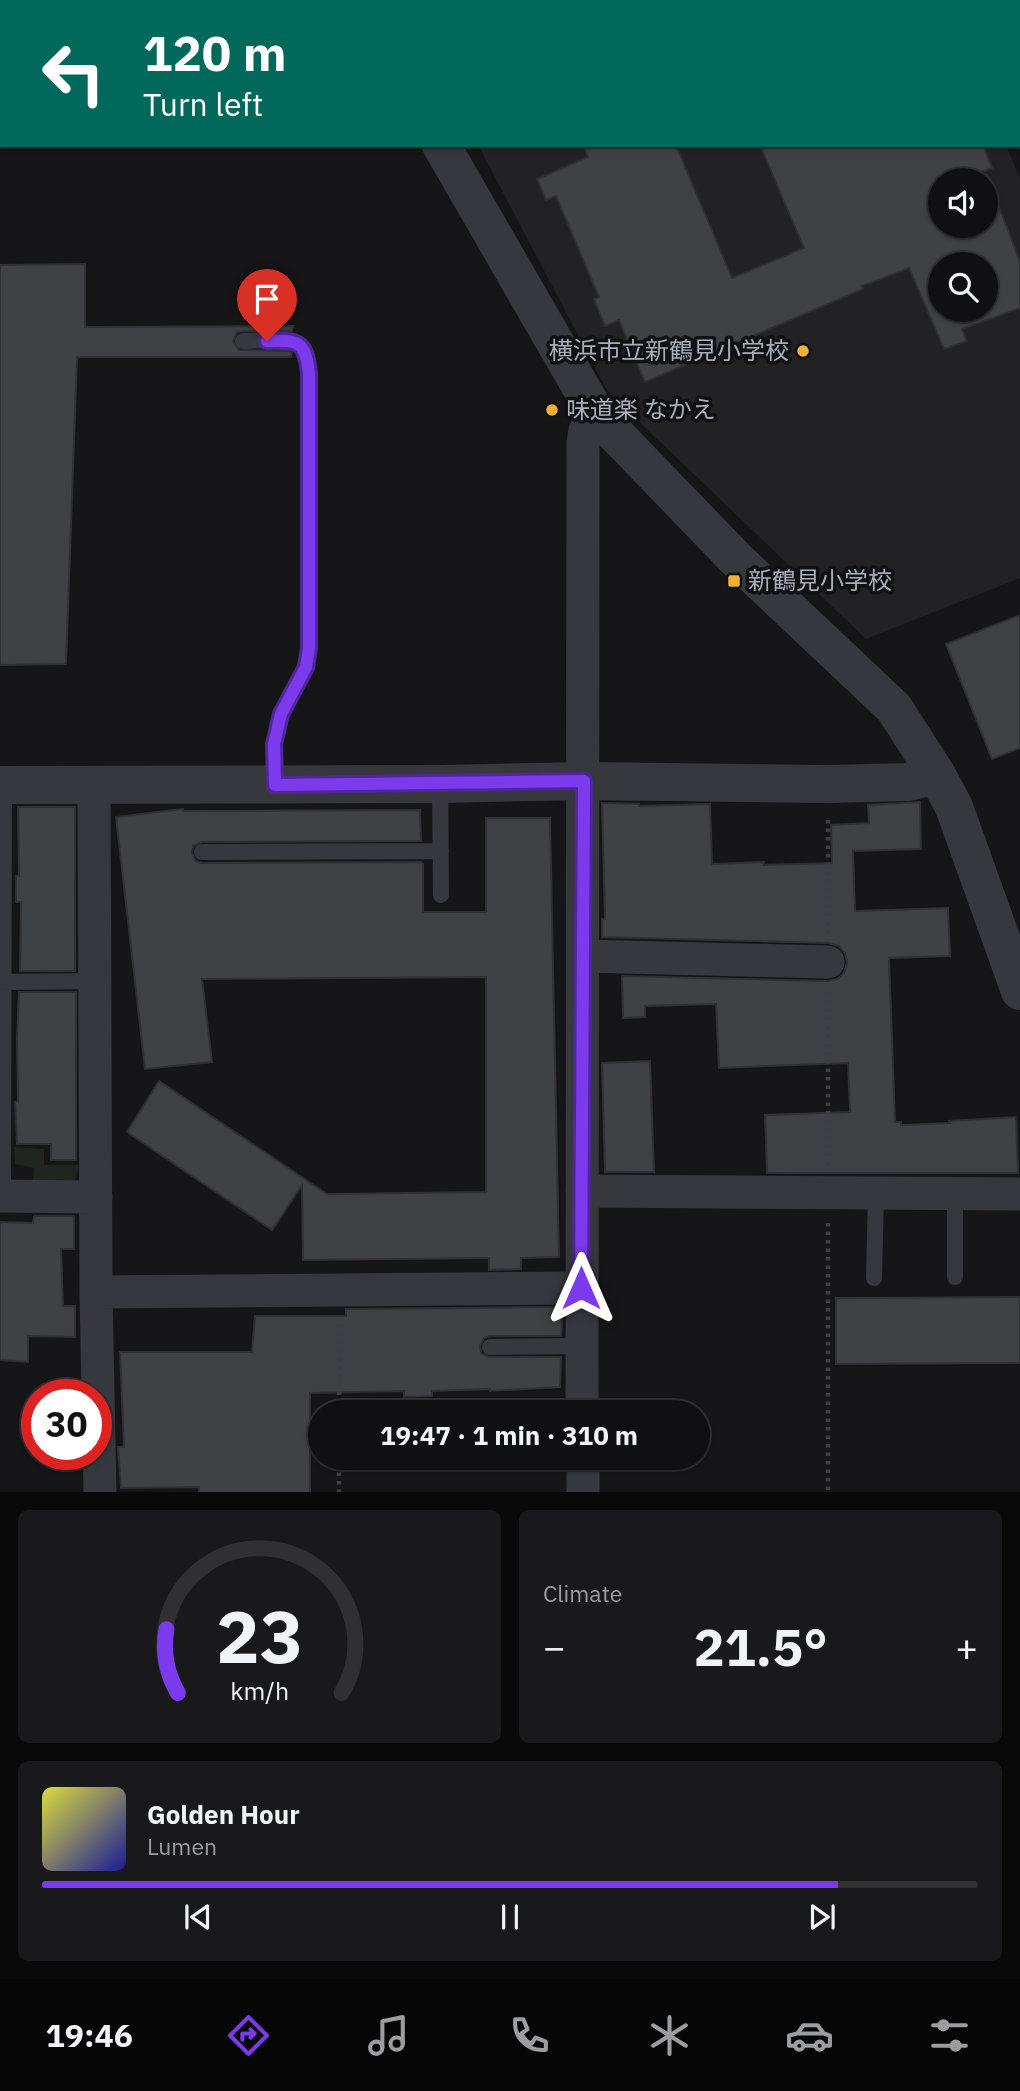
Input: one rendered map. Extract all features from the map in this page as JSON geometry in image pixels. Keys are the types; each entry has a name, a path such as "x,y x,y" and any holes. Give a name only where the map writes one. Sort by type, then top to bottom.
{"street":[{"path":"442,147 597,415 736,559 894,708 954,807 1020,991"},
{"path":"582,1400 583,443 585,430 597,415"},
{"path":"2,785 584,781 828,784 908,782 937,775"},
{"path":"94,785 96,1292 100,1492"},
{"path":"584,956 828,962"},
{"path":"582,1191 1020,1194"},
{"path":"1,1196 96,1197"},
{"path":"96,1292 581,1288"},
{"path":"583,1470 583,1492"}],"lane":[{"path":"243,341 292,341 302,346 307,354 302,393 302,594 309,648 306,667 281,714 274,744 275,785"},
{"path":"440,784 441,895"},
{"path":"1,1196 2,785"},
{"path":"202,852 441,851"},
{"path":"2,982 95,981"},
{"path":"955,1193 956,1277"},
{"path":"874,1278 876,1195"},
{"path":"490,1347 582,1346"}],"path":[{"path":"828,784 828,1492"},
{"path":"339,1400 340,1290"},
{"path":"339,1470 339,1492"}],"shaded area":[{"name":"横浜市立新鶴見小学校","path":"479,147 1007,147 1020,179 1020,578 866,639 608,392"},
{"path":"14,1147 44,1149 44,1165 79,1165 74,1185 33,1183 34,1168 15,1164"}],"building":[{"path":"584,147 677,147 732,278 804,248 761,147 984,147 992,168 928,168 928,238 998,238 998,204 1020,262 1020,308 998,316 998,252 928,252 928,312 909,268 862,286 863,289 645,382 619,320 605,326 594,299 599,297 556,196 546,200 537,179 588,157"},
{"path":"85,264 85,327 293,326 292,331 237,332 233,341 239,350 288,351 292,352 291,357 77,357 66,664 0,665 0,265"},
{"path":"932,322 981,322 962,329 967,341 944,349"},
{"path":"1020,615 1020,748 992,759 946,644"},
{"path":"920,802 921,849 853,851 855,911 948,908 950,956 889,958 895,1122 901,1122 901,1125 950,1123 949,1121 1016,1117 1018,1173 767,1173 765,1115 850,1112 848,1063 719,1068 716,1004 645,1006 645,1017 623,1018 622,976 828,981 837,979 844,973 847,963 845,953 839,946 828,943 602,937 602,919 605,919 602,803 639,806 710,804 712,864 764,862 764,865 832,863 831,825 869,823 868,805"},
{"path":"18,807 75,807 75,971 20,971 21,902 16,902 16,876 19,876"},
{"path":"183,809 420,810 421,841 202,842 193,846 192,853 196,861 202,863 421,862 423,912 486,912 486,818 550,818 559,1257 521,1258 521,1269 489,1270 489,1258 303,1260 302,1185 272,1230 127,1132 159,1081 327,1194 486,1192 486,977 202,979 212,1062 145,1069 116,817"},
{"path":"19,992 76,992 76,1160 51,1160 51,1144 17,1144 15,1102 18,1101"},
{"path":"650,1061 654,1172 605,1172 602,1063"},
{"path":"34,1216 74,1216 74,1249 61,1249 63,1306 75,1306 75,1337 28,1336 28,1362 0,1360 0,1222 33,1223"},
{"path":"1020,1297 1020,1363 836,1364 836,1298"},
{"path":"563,1307 561,1336 490,1336 484,1338 480,1346 481,1353 489,1357 561,1357 560,1387 432,1391 432,1396 404,1397 404,1391 310,1393 310,1492 199,1492 199,1487 121,1488 118,1447 124,1447 120,1352 252,1352 255,1316 346,1316 346,1309"}],"place":[{"name":"横浜市立新鶴見小学校","path":"803,351"},
{"name":"味道楽 なかえ","path":"552,410"},
{"name":"新鶴見小学校","path":"734,581"}],"route":[{"path":"267,341 292,341 302,346 307,354 309,373 309,648 306,667 281,714 274,744 275,785 584,781 581,1288"}]}
